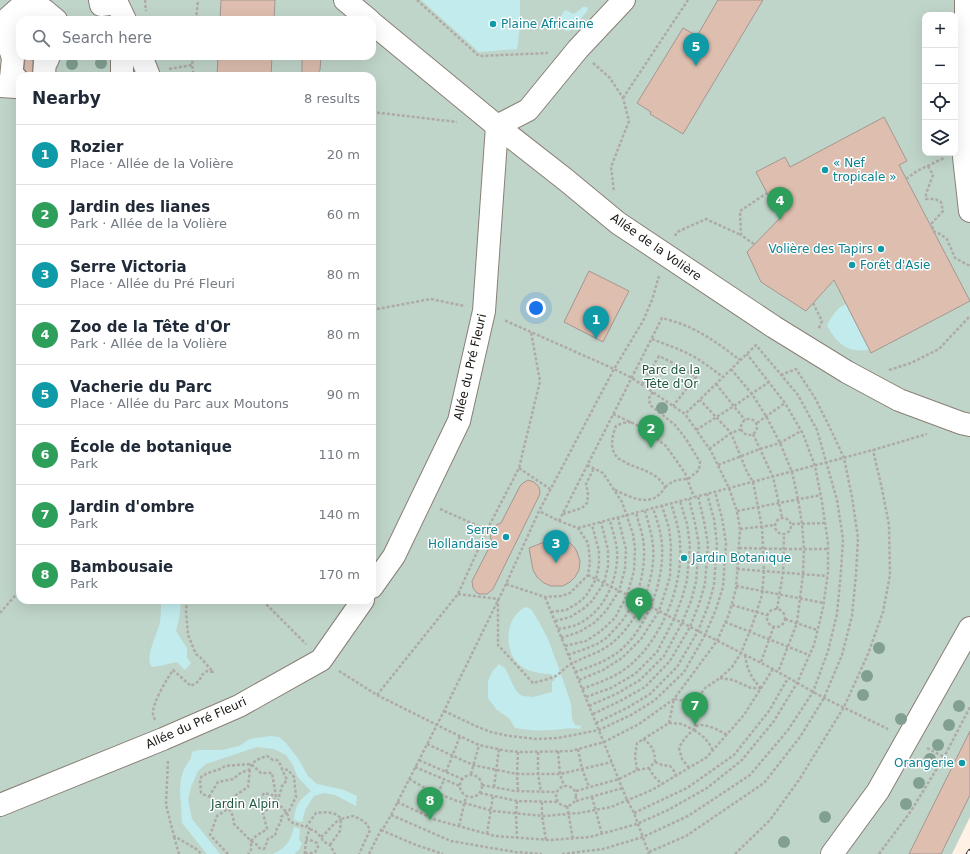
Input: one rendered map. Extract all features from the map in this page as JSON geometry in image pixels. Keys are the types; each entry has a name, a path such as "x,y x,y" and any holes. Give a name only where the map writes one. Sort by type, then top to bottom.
{"street":[{"path":"100,0 101,5 117,3 123,16"},
{"path":"345,0 364,16"},
{"path":"497,126 528,110 574,54 624,0"},
{"path":"966,0 966,65 963,148 970,211"},
{"path":"16,78 12,78 13,58 6,37 6,20 18,9 44,10 51,16"},
{"name":"Allée de la Volière","path":"376,26 497,126 618,222 666,255 774,327 847,372 900,400 966,424"},
{"path":"44,72 45,61 47,60"},
{"path":"52,72 54,60"},
{"path":"122,60 122,72"},
{"path":"145,60 156,72"},
{"path":"0,86 16,87"},
{"name":"Allée du Pré Fleuri","path":"376,581 394,556 459,421 484,311 497,126"},
{"name":"Allée du Pré Fleuri","path":"0,805 163,739 239,706 321,660 360,604"},
{"path":"832,854 878,791 970,628"}],"path":[{"path":"196,16 198,0"},
{"path":"417,0 479,56 558,52 574,54 610,78 623,98 629,121 610,167 618,222"},
{"path":"623,98 688,0"},
{"path":"193,60 193,72"},
{"path":"162,72 170,68 192,65"},
{"path":"376,112 458,122"},
{"path":"906,179 917,171 948,156"},
{"path":"928,166 933,175 926,194 926,199 935,199 941,202 943,211 932,223 934,231 947,239 955,258 970,266"},
{"path":"740,235 740,211 767,193"},
{"path":"666,255 677,232 706,219 740,235 754,244"},
{"path":"266,604 321,660 377,695 479,745 518,752 571,751 604,742 639,724 674,699 717,641 729,614 736,586 739,548 740,529 737,511 729,488 709,448 685,414 632,378 484,311 431,299 376,309"},
{"path":"369,854 444,711 506,584 539,511 614,369 643,321 652,300"},
{"path":"887,371 911,363 939,349 970,316"},
{"path":"559,521 662,318 685,325 722,347 740,360"},
{"path":"377,695 458,594 486,530 519,468 540,381 531,332"},
{"path":"652,339 690,354 723,377"},
{"path":"562,854 603,849 642,837 688,816 750,775 788,730 813,692 828,651 837,614 842,571 843,539 837,500 817,430 798,396 756,345 685,414"},
{"path":"397,802 436,820 495,836 546,840 590,837 637,824 668,810 707,788 742,760 774,721 797,683 814,645 824,603 828,572 828,549 821,495 815,466 803,434 785,403 747,354"},
{"path":"642,384 659,356 696,377 673,406"},
{"path":"731,369 752,394 766,416 780,443 792,472 802,524 804,549 803,574 797,623 778,672"},
{"path":"545,598 627,800 634,813 649,853 686,836 764,783 800,737 824,698 842,655 852,616 858,538 844,458 831,430 815,398 796,369 781,375"},
{"path":"696,430 717,418 769,382"},
{"path":"716,384 745,420"},
{"path":"613,489 630,498 643,500 658,497 669,483 675,480 688,479 699,470 700,462 675,425 650,405 649,398 653,392"},
{"path":"694,730 698,714 698,698 705,688 720,678 743,654 762,595 764,571 762,527 753,482 747,472 731,433 700,400"},
{"path":"757,423 785,403"},
{"path":"613,414 641,427 666,446 685,473 694,497"},
{"path":"748,418 753,419 758,425 757,431 753,434 745,434 742,429 742,424 745,420 748,418"},
{"path":"631,422 616,426 613,433 612,448 618,458 652,473 662,480 665,487"},
{"path":"539,511 578,528 815,466 966,424"},
{"path":"709,448 731,433 742,429"},
{"path":"718,465 780,443 801,431"},
{"path":"753,434 773,477 782,517"},
{"path":"735,854 770,820 799,780 844,707 868,654 883,612 890,575 889,525 873,450"},
{"path":"565,646 586,641 601,631 615,618 627,595 634,571 635,548 633,534 622,502 603,473 587,465"},
{"path":"519,468 551,489"},
{"path":"562,514 582,508 587,503 588,494 586,484 594,468"},
{"path":"444,711 491,732 509,736 537,739 558,738 599,730 631,715 656,700 684,672 705,635 723,587 726,543 722,518 715,492"},
{"path":"596,723 627,708 650,694 678,667 698,631 708,606 714,585 717,544 714,520 707,494"},
{"path":"737,511 821,495"},
{"path":"593,714 645,687 670,661 690,627 705,584 708,544 698,496"},
{"path":"589,706 618,693 640,680 664,656 682,623 691,601 696,582 699,545 696,523 689,499"},
{"path":"421,500 486,530"},
{"path":"586,697 611,688 635,674 657,652 674,619 687,580 690,545 687,524 680,501"},
{"path":"582,689 609,678 629,666 650,645 666,615 674,595 678,579 680,546 678,526 671,503"},
{"path":"579,680 603,670 622,658 641,639 659,611 670,577 671,546 662,506"},
{"path":"575,672 600,664 618,652 636,634 651,607 661,576 662,547 660,530 654,508"},
{"path":"498,599 498,645 532,683 556,676 572,663 594,654 611,644 627,628 643,603 652,574 653,547 651,531 645,510"},
{"path":"568,654 590,648 606,638 621,623 635,599 643,572 644,548 642,533 636,513"},
{"path":"782,517 789,519 792,524 790,531 784,534 779,533 775,525 777,520 782,517"},
{"path":"561,638 579,632 594,623 606,611 619,591 626,569 626,549 624,536 618,518"},
{"path":"558,629 576,626 590,617 600,607 612,587 616,568 617,550 610,520"},
{"path":"554,621 570,617 583,609 592,600 604,583 608,566 608,550 601,522"},
{"path":"792,524 825,523"},
{"path":"551,612 566,610 578,603 586,596 596,579 599,565 599,550 592,525"},
{"path":"740,529 775,525"},
{"path":"506,584 545,598 562,596 570,593 588,575 590,563 588,543 578,528"},
{"path":"777,609 784,573 784,534"},
{"path":"739,548 828,549"},
{"path":"737,569 827,576"},
{"path":"588,575 705,635 762,662 824,698 944,757"},
{"path":"736,586 824,603"},
{"path":"458,594 498,599"},
{"path":"0,613 16,595"},
{"path":"180,854 166,805 168,753 153,714 156,701 166,679 173,670 191,686 199,681 202,675 207,671 213,672 196,654 188,635 187,604"},
{"path":"732,605 767,614"},
{"path":"777,609 782,611 785,619 783,624 780,626 774,626 769,623 767,614 772,610 777,609"},
{"path":"785,619 818,630"},
{"path":"725,622 809,655"},
{"path":"762,662 774,626"},
{"path":"743,654 754,681 761,688"},
{"path":"409,779 427,789 457,801 490,810 542,816 579,813 610,807 652,790 707,757 744,715 774,669"},
{"path":"720,678 734,680 751,688 761,688"},
{"path":"634,813 687,788 734,755 769,711 788,678"},
{"path":"674,699 685,701 698,698"},
{"path":"669,723 674,699"},
{"path":"879,854 911,811 944,757 970,707"},
{"path":"637,770 634,756 636,743 669,723 682,724 694,730 703,736 713,750"},
{"path":"690,768 682,759 679,748 682,741 698,726 701,725 718,730 727,735"},
{"path":"446,772 460,736"},
{"path":"576,791 619,779 637,770 649,768 654,762 655,754 651,746 643,739"},
{"path":"427,744 473,765 517,774 560,774 612,762"},
{"path":"471,774 479,745"},
{"path":"494,787 498,749"},
{"path":"578,749 582,769 590,787"},
{"path":"558,751 560,774 564,786"},
{"path":"518,752 518,791"},
{"path":"538,752 538,774 541,792"},
{"path":"248,854 251,850 252,841 256,836 268,829 263,814 276,802 282,786 287,780 282,769 280,764 277,760 272,760 267,756 251,764 225,766 202,776 200,780 201,793 220,801 229,808 234,817 234,824 252,841 256,844 259,848 264,848 267,844 268,838 275,836 277,828 281,822 281,817 289,811 296,797 294,777 288,770 282,769"},
{"path":"419,760 462,779"},
{"path":"654,762 670,766 676,776"},
{"path":"209,797 218,782 233,779 242,772 249,770 251,764"},
{"path":"251,764 261,773 272,773 276,802"},
{"path":"228,854 210,835 217,816 229,808 234,797 248,787 251,764"},
{"path":"415,767 460,786"},
{"path":"649,768 652,774 659,782 663,784"},
{"path":"480,793 482,785 478,777 471,774 465,776 460,782 460,790 462,794 469,797 473,797 480,793 517,801 558,802 567,806 576,801 623,788"},
{"path":"430,817 444,780"},
{"path":"482,785 518,791 541,792 556,792 564,786 571,786 576,791 576,801"},
{"path":"556,792 558,802"},
{"path":"260,800 264,793 272,795 276,802 287,813 289,820 293,823 306,826 314,831 323,841 330,845 333,854"},
{"path":"459,826 466,796"},
{"path":"487,834 493,796"},
{"path":"592,797 602,834"},
{"path":"517,801 516,813 518,838"},
{"path":"542,802 542,816 546,840"},
{"path":"567,806 573,839"},
{"path":"306,826 316,813 333,813 340,816 342,819"},
{"path":"390,815 451,841 515,852 542,854"},
{"path":"321,838 336,822 353,816 368,824 370,830 359,854"},
{"path":"330,845 340,830 342,819"},
{"path":"306,840 317,843 318,847 315,852 308,854 305,853 306,840 310,829"},
{"path":"381,830 416,845 444,854"},
{"path":"174,836 198,850 201,854"}],"shaded area":[{"path":"970,817 970,854 952,854"}],"green space":[{"name":"Parc de la Tête d'Or","path":"0,0 970,0 970,817 952,854 0,854"}],"water":[{"name":"Plaine Africaine","path":"421,0 520,0 520,26 517,49 479,52"},
{"path":"583,7 587,7 588,10 573,28 569,31 564,30 561,19 562,14 566,10 573,14"},
{"path":"875,299 870,350 851,349 838,342 827,325 838,309 846,304"},
{"path":"161,604 181,604 176,631 187,648 187,658 191,663 185,670 177,662 152,667 150,663 150,651 159,627"},
{"path":"525,607 531,609 548,639 571,704 572,719 575,725 581,726 580,729 528,730 515,728 509,718 497,710 488,698 488,681 492,672 499,664 505,668 516,691 522,696 533,697 552,692 552,682 555,680 551,674 530,671 524,668 514,659 509,647 509,633 512,621"},
{"path":"271,736 279,737 286,743 299,760 308,776 317,784 344,790 357,796 356,806 335,795 324,793 314,796 305,810 302,822 294,820 299,803 311,791 297,776 293,765 286,755 274,749 257,747 206,764 198,771 191,787 188,800 192,819 220,854 207,854 182,823 180,791 181,778 184,769 191,758 192,752 198,750 222,750 239,746 248,740 255,738"},
{"path":"294,827 300,829 299,840 302,843 299,850 295,854 273,854 287,844"}],"building":[{"path":"221,0 275,0 274,16 220,16"},
{"path":"718,0 763,0 683,134 650,114 651,112 637,103 683,28 697,36"},
{"path":"25,60 33,60 32,72 27,72 24,69"},
{"path":"218,60 272,60 271,72 217,72"},
{"path":"302,60 321,60 320,70 318,72 302,72"},
{"name":"Forêt d'Asie","path":"884,117 907,161 899,165 970,301 871,353 834,280 806,311 761,282 747,252 780,218 756,172 785,157 790,167"},
{"path":"589,271 629,291 603,342 564,322"},
{"name":"Serre Hollandaise","path":"528,480 534,482 539,487 539,496 493,589 487,594 477,593 473,588 472,581 492,542 490,536 496,525 501,523 520,486"},
{"path":"552,539 561,539 569,542 575,548 580,561 579,570 575,577 563,586 551,586 544,583 537,577 533,570 529,548"},
{"name":"Orangerie","path":"970,731 970,795 941,854 909,854"}],"place":[{"name":"Plaine Africaine","path":"493,24"},
{"name":"Vacherie du Parc","path":"696,66"},
{"name":"« Nef tropicale »","path":"825,170"},
{"name":"Zoo de la Tête d'Or","path":"780,220"},
{"name":"Volière des Tapirs","path":"881,249"},
{"name":"Forêt d'Asie","path":"852,265"},
{"name":"Rozier","path":"596,339"},
{"name":"Jardin des lianes","path":"651,448"},
{"name":"Serre Hollandaise","path":"506,537"},
{"name":"Jardin Botanique","path":"684,558"},
{"name":"Serre Victoria","path":"556,563"},
{"name":"École de botanique","path":"639,621"},
{"name":"Jardin d'ombre","path":"695,725"},
{"name":"Orangerie","path":"962,763"},
{"name":"Bambousaie","path":"430,820"}],"park label":[{"name":"Jardin Alpin","path":"245,804"}]}
